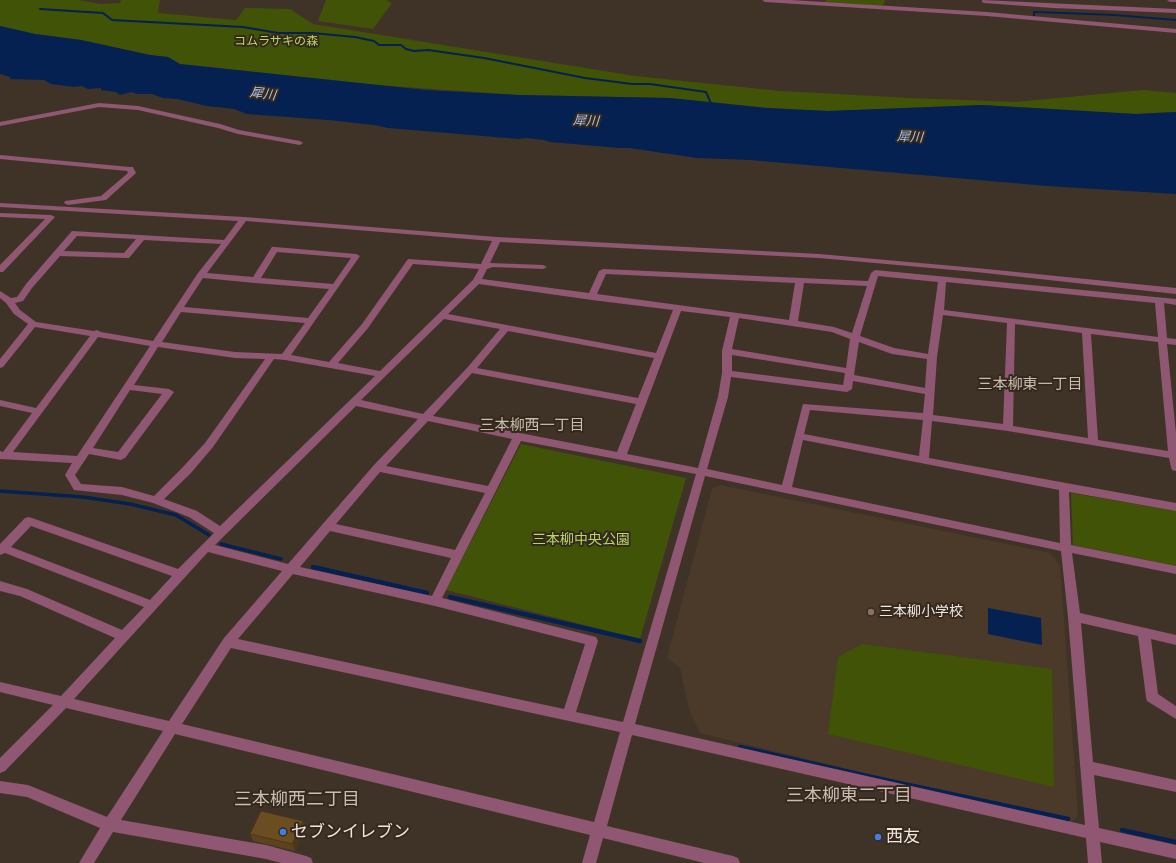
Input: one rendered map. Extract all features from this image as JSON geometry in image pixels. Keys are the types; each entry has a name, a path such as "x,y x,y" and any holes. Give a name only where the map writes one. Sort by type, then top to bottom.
{"street":[{"path":"765,0 1019,16 1176,31"},
{"path":"1071,0 1073,6"},
{"path":"1097,0 1100,7"},
{"path":"1170,0 1176,0"},
{"path":"987,14 984,1 1100,7 1128,6 1159,8 1176,11"},
{"path":"1014,2 1019,16"},
{"path":"0,124 99,105 138,108 220,126 238,132 300,143"},
{"path":"0,157 130,170 132,173 103,198 55,207"},
{"path":"0,205 244,218 497,239 827,256 1176,291"},
{"path":"0,215 51,217 0,270"},
{"path":"221,532 193,514 156,500 122,491 78,488 70,475 201,275 244,218"},
{"path":"9,301 20,299 29,286 75,233 226,242"},
{"path":"58,253 126,256 142,237"},
{"path":"0,767 44,723 221,532 477,281 485,267 497,239"},
{"path":"255,280 275,248 356,256 286,357"},
{"path":"331,365 365,326 411,261 485,267 493,265 543,267"},
{"path":"592,297 603,270 871,284"},
{"path":"727,373 847,389 855,337 875,272 1176,302"},
{"path":"201,275 335,287"},
{"path":"924,460 932,357 939,312 942,279"},
{"path":"477,281 794,323 834,330 892,351 932,357"},
{"path":"794,323 800,281"},
{"path":"0,294 9,301 18,312 33,324 235,355 286,357 383,374"},
{"path":"1159,300 1176,467"},
{"path":"621,456 658,356 678,308"},
{"path":"179,309 311,321"},
{"path":"939,312 1176,342"},
{"path":"443,316 658,356"},
{"path":"589,863 626,728 723,396 727,373 727,351 735,316"},
{"path":"1008,428 1011,321"},
{"path":"0,366 33,324"},
{"path":"86,863 228,642 327,526 424,416 470,370 506,328"},
{"path":"1086,331 1094,442"},
{"path":"2,455 39,412 97,333"},
{"path":"727,351 850,374 930,392"},
{"path":"156,500 209,445 272,356"},
{"path":"470,370 641,402"},
{"path":"85,450 121,456 168,392 128,387"},
{"path":"354,402 518,437 702,472 1176,570"},
{"path":"0,403 39,412"},
{"path":"786,490 806,406 927,417 1008,428 1175,456"},
{"path":"799,436 1176,507"},
{"path":"435,601 518,437"},
{"path":"2,455 80,460"},
{"path":"378,468 491,490"},
{"path":"1064,487 1066,548 1074,617 1095,863"},
{"path":"152,605 1,550 29,521 181,575"},
{"path":"327,526 458,555"},
{"path":"206,548 290,569 435,601 592,641 568,716"},
{"path":"0,586 23,592 123,636"},
{"path":"1074,617 1176,640"},
{"path":"1144,633 1152,697 1176,713"},
{"path":"228,642 626,728 1176,852"},
{"path":"0,687 172,727 598,831 711,861 733,863"},
{"path":"1086,767 1176,786"},
{"path":"0,786 28,791 109,825 266,852 306,863"}],"shaded area":[{"name":"三本柳小学校","path":"720,485 1050,553 1060,566 1078,816 1070,823 700,733 689,709 680,668 667,658 712,489"}],"green space":[{"name":"コムラサキの森","path":"0,0 79,0 100,4 120,3 121,0 160,0 158,13 236,20 245,8 290,9 313,24 635,76 780,91 1016,102 1143,90 1176,93 1176,112 1136,114 982,105 828,111 767,108 670,98 519,95 376,85 180,64 168,57 150,55 81,40 35,34 0,26"},
{"path":"326,0 386,0 392,3 373,29 318,21"},
{"path":"826,0 885,0 883,6 825,2"},
{"name":"三本柳中央公園","path":"521,444 686,478 640,639 446,590"},
{"path":"1071,493 1176,511 1176,566 1073,545"},
{"path":"862,644 1052,669 1054,787 828,734 838,657"}],"water":[{"name":"犀川","path":"0,26 35,34 81,40 150,55 168,57 180,64 426,90 519,95 670,98 767,108 828,111 982,105 1136,114 1176,112 1176,194 1047,186 750,160 697,158 629,148 550,142 526,138 518,139 388,128 328,120 247,114 234,109 163,98 152,94 137,94 132,92 120,95 116,92 101,90 101,88 88,89 82,86 74,87 51,84 44,80 10,79 10,77 0,74"},
{"path":"988,608 1041,618 1042,645 988,634"}],"building":[{"name":"セブンイレブン","path":"261,811 303,821 292,844 250,834"}],"waterway":[{"path":"40,9 103,13 112,20 243,27 278,33 312,33 355,37 374,41 379,45 401,45 406,49 414,51 428,50 484,58 585,78 632,84 650,84 706,92 712,106"},
{"path":"1034,16 1034,12 1037,12 1114,15 1176,20"},
{"path":"0,491 83,497 130,504 176,515 209,535"},
{"path":"221,544 281,559"},
{"path":"313,567 427,593"},
{"path":"450,597 640,641"},
{"path":"740,747 871,777 1068,819"},
{"path":"1122,830 1176,842"}],"place":[{"name":"三本柳小学校","path":"871,612"},
{"name":"セブンイレブン","path":"283,832"},
{"name":"西友","path":"878,837"}],"district":[{"name":"三本柳東一丁目","path":"1030,384"},
{"name":"三本柳西一丁目","path":"532,425"},
{"name":"三本柳東二丁目","path":"849,796"},
{"name":"三本柳西二丁目","path":"297,800"}]}
